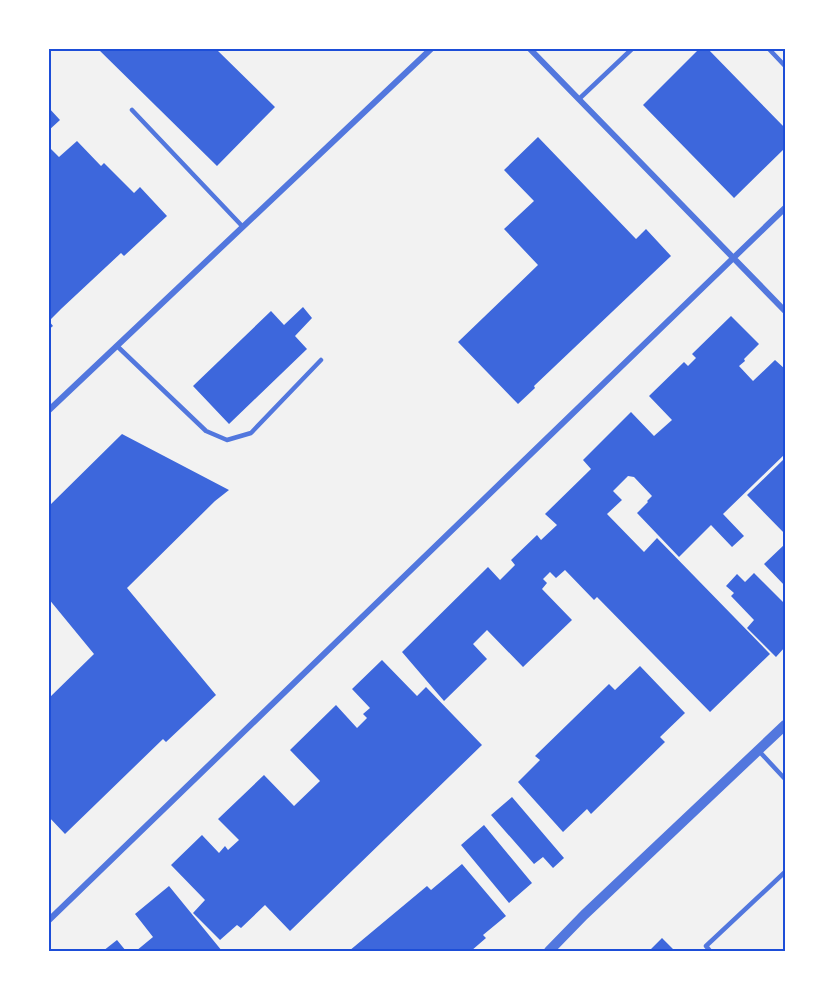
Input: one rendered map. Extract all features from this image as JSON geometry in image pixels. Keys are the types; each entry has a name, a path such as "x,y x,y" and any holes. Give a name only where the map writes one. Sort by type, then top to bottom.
{"street":[{"path":"48,411 432,48"},
{"path":"529,48 785,311"},
{"path":"48,921 785,208"},
{"path":"549,951 785,725"}],"lane":[{"path":"579,99 633,48"},
{"path":"768,48 785,66"},
{"path":"132,110 243,226"},
{"path":"117,346 206,431 227,440 251,433 321,360"},
{"path":"758,750 785,779"},
{"path":"710,951 706,946 785,872"}],"building":[{"path":"97,48 215,48 275,107 217,166"},
{"path":"700,48 707,48 785,128 785,148 734,198 643,105"},
{"path":"48,107 60,120 48,131"},
{"path":"538,137 636,239 646,229 671,256 534,386 535,388 518,404 458,342 538,265 504,229 534,201 504,170"},
{"path":"77,141 101,166 104,163 134,193 140,187 167,216 124,256 121,253 61,309 49,321 53,326 48,330 48,146 59,157"},
{"path":"303,307 312,318 295,336 307,349 229,424 193,386 271,311 284,325"},
{"path":"731,316 759,344 739,366 753,381 775,360 785,369 785,454 723,514 744,536 732,547 711,525 679,557 637,513 652,496 634,477 628,476 613,491 622,500 607,514 644,552 657,538 770,654 710,712 597,597 594,600 565,570 556,578 550,572 543,579 547,583 542,589 572,620 523,667 487,630 473,644 487,659 444,701 402,652 488,567 500,580 515,565 511,560 537,535 541,540 557,525 545,514 591,469 583,460 631,412 654,436 672,420 649,396 684,362 688,366 696,358 692,354"},
{"path":"122,434 229,490 127,588 216,695 166,742 163,739 65,834 48,816 48,699 94,654 48,598 48,507"},
{"path":"785,458 785,534 747,495"},
{"path":"785,544 785,586 764,564"},
{"path":"754,573 785,604 785,647 776,657 747,628 754,620 731,596 734,593 726,586 737,574 745,582"},
{"path":"382,660 417,696 426,687 482,745 290,931 265,905 241,928 237,925 220,940 193,913 205,900 171,865 202,835 219,853 225,846 228,850 239,840 218,819 264,775 294,806 320,781 290,750 336,705 357,728 367,718 363,714 370,708 352,689"},
{"path":"640,666 685,713 660,737 665,742 591,814 587,809 563,832 518,782 540,760 535,756 609,684 615,690"},
{"path":"512,797 564,858 553,868 543,857 534,864 491,815"},
{"path":"484,825 532,883 509,903 461,845"},
{"path":"462,864 506,916 483,935 486,938 471,951 349,951 427,886 431,890"},
{"path":"169,886 222,951 136,951 153,937 135,914"},
{"path":"662,938 675,951 649,951"},
{"path":"117,940 126,951 103,951"}]}
